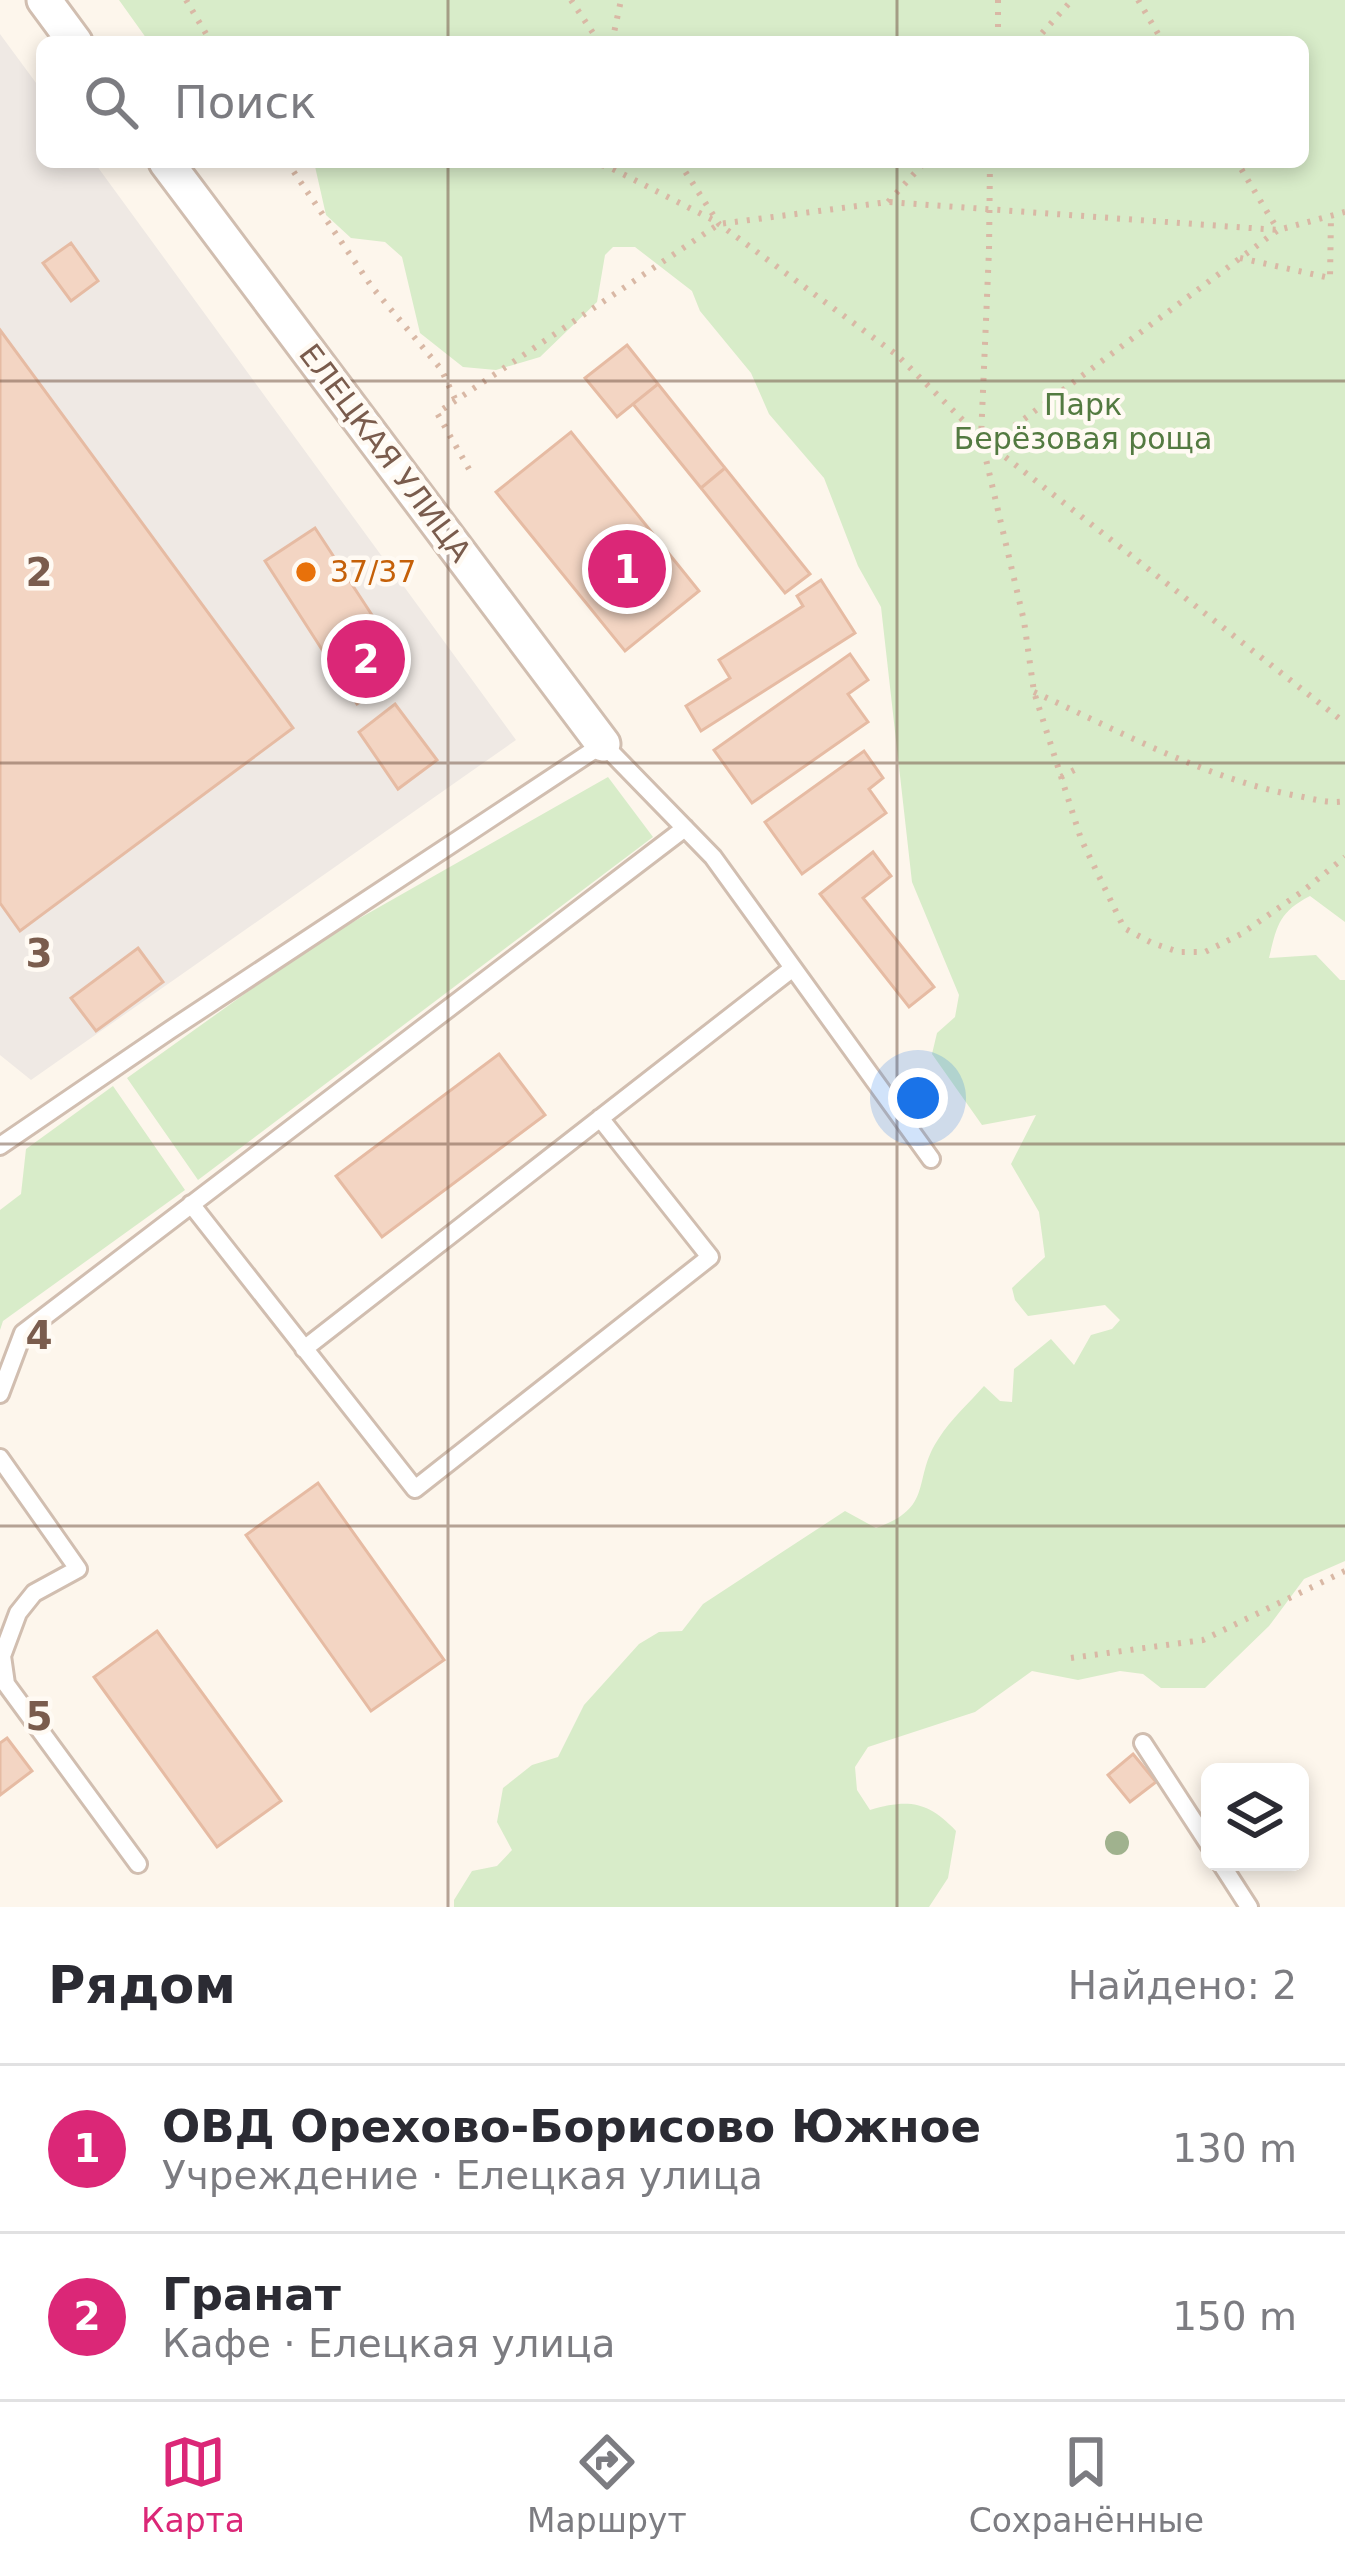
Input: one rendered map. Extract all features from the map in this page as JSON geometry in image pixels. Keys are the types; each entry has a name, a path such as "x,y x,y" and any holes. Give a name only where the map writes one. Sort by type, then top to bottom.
{"street":[{"path":"44,0 70,36"},
{"name":"ЕЛЕЦКАЯ УЛИЦА","path":"171,168 603,744"}],"lane":[{"path":"0,1146 603,744 713,857 931,1159"},
{"path":"0,1394 22,1333 685,828"},
{"path":"304,1349 793,968"},
{"path":"191,1204 415,1489 710,1257 600,1118"},
{"path":"0,1458 79,1569 34,1593 18,1613 2,1656 6,1684 138,1864"},
{"path":"1143,1743 1201,1832"},
{"path":"1226,1871 1249,1907"}],"path":[{"path":"186,0 207,36"},
{"path":"571,0 595,36"},
{"path":"612,36 621,0"},
{"path":"998,0 998,36"},
{"path":"1039,36 1072,0"},
{"path":"1138,0 1159,36"},
{"path":"291,168 372,287 441,369 457,400"},
{"path":"611,168 719,224 897,355 981,439 1345,723"},
{"path":"683,168 719,224"},
{"path":"888,202 919,168"},
{"path":"990,168 981,439 1024,621 1034,692 1082,839 1124,928 1178,952 1204,952 1241,934 1345,856"},
{"path":"1241,168 1278,230"},
{"path":"469,469 437,413 719,224 888,202 1278,230 1345,212"},
{"path":"1240,258 1330,278 1331,216"},
{"path":"981,439 1020,422 1278,230"},
{"path":"1034,692 1229,778 1282,794 1345,801"},
{"path":"1061,777 1081,767"},
{"path":"1071,1658 1203,1640 1345,1571"}],"shaded area":[{"path":"0,34 36,83 36,168 98,168 516,740 31,1080 0,1055"}],"green space":[{"name":"Парк Берёзовая роща","path":"119,0 1345,0 1345,922 1310,896 1281,921 1269,958 1316,955 1345,980 1345,1561 1304,1579 1269,1626 1205,1688 1161,1688 1143,1674 1120,1671 1078,1680 1032,1671 975,1712 868,1747 855,1767 857,1790 870,1810 917,1805 956,1831 948,1878 929,1907 454,1907 472,1871 497,1866 512,1850 497,1822 503,1788 532,1765 558,1757 584,1705 639,1644 659,1632 682,1631 703,1604 845,1511 876,1528 895,1520 915,1501 939,1438 984,1386 1000,1401 1012,1402 1014,1369 1051,1339 1074,1365 1091,1335 1112,1329 1120,1320 1105,1305 1028,1316 1015,1300 1012,1288 1045,1257 1039,1212 1011,1164 1036,1115 982,1125 932,1054 937,1033 955,1017 959,995 912,882 881,607 858,566 824,478 769,414 751,373 700,311 692,291 635,247 613,247 605,255 597,302 540,357 496,370 463,367 420,333 402,257 385,242 351,238 326,215 315,168 1309,168 1309,36 145,36"},
{"path":"608,777 653,837 198,1180 127,1078 316,943"},
{"path":"113,1086 185,1190 3,1321 0,1330 0,1210 21,1194 26,1149"}],"building":[{"path":"71,243 98,281 71,301 43,263"},
{"path":"0,330 293,728 20,931 0,903"},
{"path":"627,345 658,384 617,417 585,378"},
{"path":"658,384 725,468 701,488 633,404"},
{"path":"571,432 699,591 625,651 496,492"},
{"path":"725,468 810,574 785,593 701,488"},
{"path":"315,528 408,670 357,704 265,561"},
{"path":"821,580 855,633 701,731 686,706 730,678 719,660 803,606 797,596"},
{"path":"850,654 868,680 848,694 868,722 752,803 714,750"},
{"path":"395,704 437,760 398,789 359,732"},
{"path":"864,751 883,778 869,789 886,813 802,874 765,822"},
{"path":"873,852 891,876 863,898 934,987 909,1007 820,894"},
{"path":"138,948 163,982 96,1031 71,998"},
{"path":"499,1054 545,1115 382,1237 336,1176"},
{"path":"318,1483 444,1660 371,1711 246,1535"},
{"path":"157,1631 281,1801 217,1847 94,1677"},
{"path":"7,1738 32,1771 0,1795 0,1743"},
{"path":"1133,1754 1156,1782 1130,1802 1108,1775"}],"place":[{"name":"ОВД Орехово-Борисово Южное","path":"627,569"},
{"name":"37/37","path":"306,572"},
{"name":"Гранат","path":"366,659"}]}
